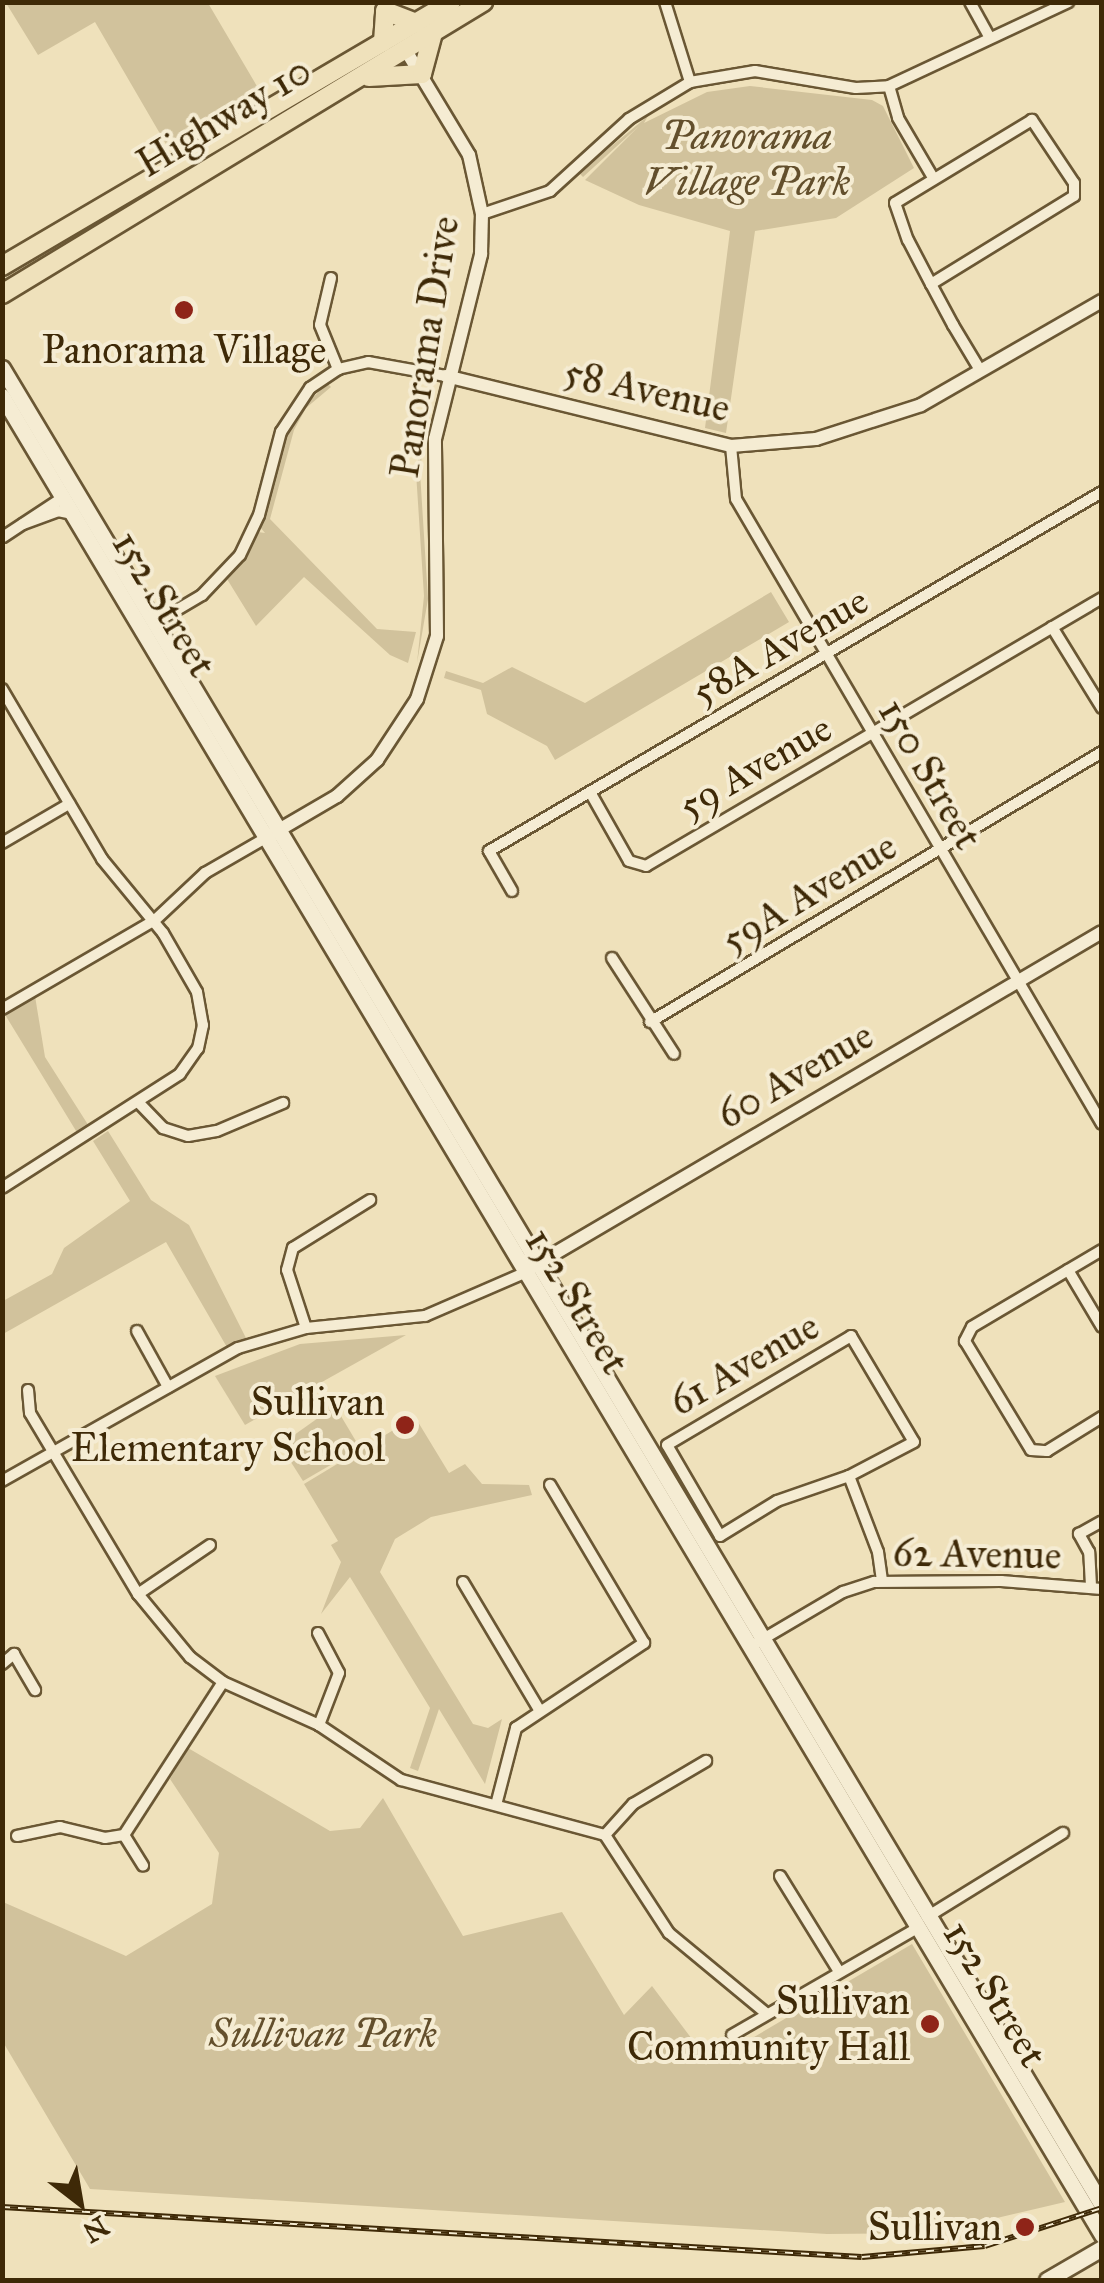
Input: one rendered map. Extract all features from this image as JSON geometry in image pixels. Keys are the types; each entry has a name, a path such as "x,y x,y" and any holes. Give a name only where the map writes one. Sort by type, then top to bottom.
{"highway":[{"name":"Highway 10","path":"425,28 451,2"},
{"name":"Highway 10","path":"2,266 395,42 483,2"},
{"path":"354,81 400,71 422,74 425,28 382,7"},
{"path":"382,7 395,42"},
{"name":"Highway 10","path":"2,294 354,81 395,42"}],"main road":[{"name":"152 Street","path":"2,368 69,496 72,514 270,836 922,1922 1102,2235"},
{"name":"152 Street","path":"2,396 44,467 95,524 270,836"},
{"path":"129,610 154,624"},
{"name":"152 Street","path":"922,1922 938,1936 1096,2183 1102,2206"},
{"path":"1048,2280 1102,2248"}],"street":[{"path":"665,2 690,82"},
{"path":"970,2 988,35"},
{"path":"482,214 509,210 550,190 629,119 690,82 756,72 856,88 889,86 988,35 1068,2"},
{"name":"Panorama Drive","path":"270,836 369,769 410,713 429,669 441,588 432,478 446,376 481,254 482,214 469,155 422,74 395,42"},
{"path":"889,86 898,118 932,176"},
{"path":"931,284 1074,196 1074,184 1032,120 932,176 895,203 931,284 980,370"},
{"path":"332,278 320,325 338,369"},
{"name":"58 Avenue","path":"446,376 731,446 816,439 889,420 1102,301"},
{"path":"154,624 202,595 234,564 259,515 286,420 310,388 338,369 383,361 446,376"},
{"name":"150 Street","path":"731,446 736,499 1102,1124"},
{"name":"58A Avenue","path":"512,890 489,852 1102,492"},
{"path":"3,537 69,496"},
{"path":"22,524 58,511 72,514"},
{"name":"59 Avenue","path":"590,792 629,862 646,866 1102,598"},
{"path":"1052,627 1102,708"},
{"path":"2,690 108,866 155,920 197,992 203,1025 198,1048 180,1074 2,1188"},
{"name":"59A Avenue","path":"650,1022 1102,752"},
{"path":"2,843 69,804"},
{"path":"2,1009 155,920 205,874 270,836"},
{"name":"60 Avenue","path":"528,1270 1102,932"},
{"path":"612,958 674,1054"},
{"path":"139,1102 163,1128 188,1136 217,1132 283,1103"},
{"path":"306,1328 288,1270 293,1248 370,1200"},
{"path":"1102,1250 966,1336 998,1402 1036,1452 1102,1417"},
{"path":"2,1481 238,1348 306,1328 424,1316 528,1270"},
{"path":"1068,1270 1102,1327"},
{"path":"136,1331 168,1387"},
{"name":"61 Avenue","path":"851,1336 914,1442 849,1476 777,1502 720,1536 667,1444 851,1336"},
{"path":"28,1390 30,1414 162,1630 223,1682 319,1725 402,1780 605,1835 669,1932 767,2014"},
{"path":"849,1476 878,1552 882,1581"},
{"path":"496,1805 510,1738 540,1711 644,1643 550,1485"},
{"path":"1096,1587 1089,1552 1079,1534 1102,1522"},
{"path":"138,1594 210,1545"},
{"name":"62 Avenue","path":"755,1644 844,1592 882,1581 1096,1587"},
{"path":"463,1582 540,1711"},
{"path":"318,1633 338,1673 319,1725"},
{"path":"2,1664 14,1654 35,1690"},
{"path":"17,1836 48,1827 106,1838 124,1835 223,1682"},
{"path":"605,1835 633,1804 706,1761"},
{"path":"732,2035 1062,1833"},
{"path":"124,1835 143,1865"},
{"path":"780,1876 838,1970"}],"green space":[{"path":"6,3 208,3 258,88 166,144 95,22 38,55"},
{"name":"Panorama Village Park","path":"750,86 872,100 883,106 914,168 836,218 755,231 726,433 705,428 730,231 639,205 585,180 639,126 583,177 579,173 648,116 644,123 707,92"},
{"path":"327,383 331,387 306,408 294,430 270,519 377,629 416,632 408,663 390,655 304,577 256,626 227,579 246,559 258,532 265,533 260,527 282,445 302,409"},
{"path":"430,384 420,472 428,599 417,663 424,596 416,472"},
{"path":"771,592 789,622 555,760 547,746 487,714 481,690 444,678 446,671 483,683 512,667 585,703"},
{"path":"35,996 45,1057 92,1131 81,1139 4,1013"},
{"path":"108,1131 151,1200 189,1225 247,1340 228,1349 166,1242 3,1334 3,1301 52,1274 64,1248 130,1201 93,1141"},
{"path":"406,1335 245,1425 215,1376 300,1344"},
{"path":"335,1406 360,1448 303,1481 280,1445"},
{"path":"415,1417 449,1473 465,1464 482,1484 529,1485 532,1495 431,1517 395,1539 380,1572 473,1724 488,1728 502,1719 485,1784 439,1709 418,1771 410,1768 430,1708 350,1577 321,1614 341,1562 331,1545 338,1541 304,1484"},
{"name":"Sullivan Park","path":"188,1748 330,1831 360,1828 383,1798 463,1936 562,1912 624,2015 652,1986 710,2063 912,1944 1065,2202 933,2233 827,2234 90,2189 3,2042 3,1902 126,1956 212,1904 219,1853 170,1779"}],"railway":[{"path":"2,2207 862,2257 985,2246 1102,2208"}],"place":[{"name":"Panorama Village","path":"184,310"},
{"name":"Sullivan Elementary School","path":"405,1425"},
{"name":"Sullivan Community Hall","path":"930,2024"},
{"name":"Sullivan","path":"1025,2227"}]}
